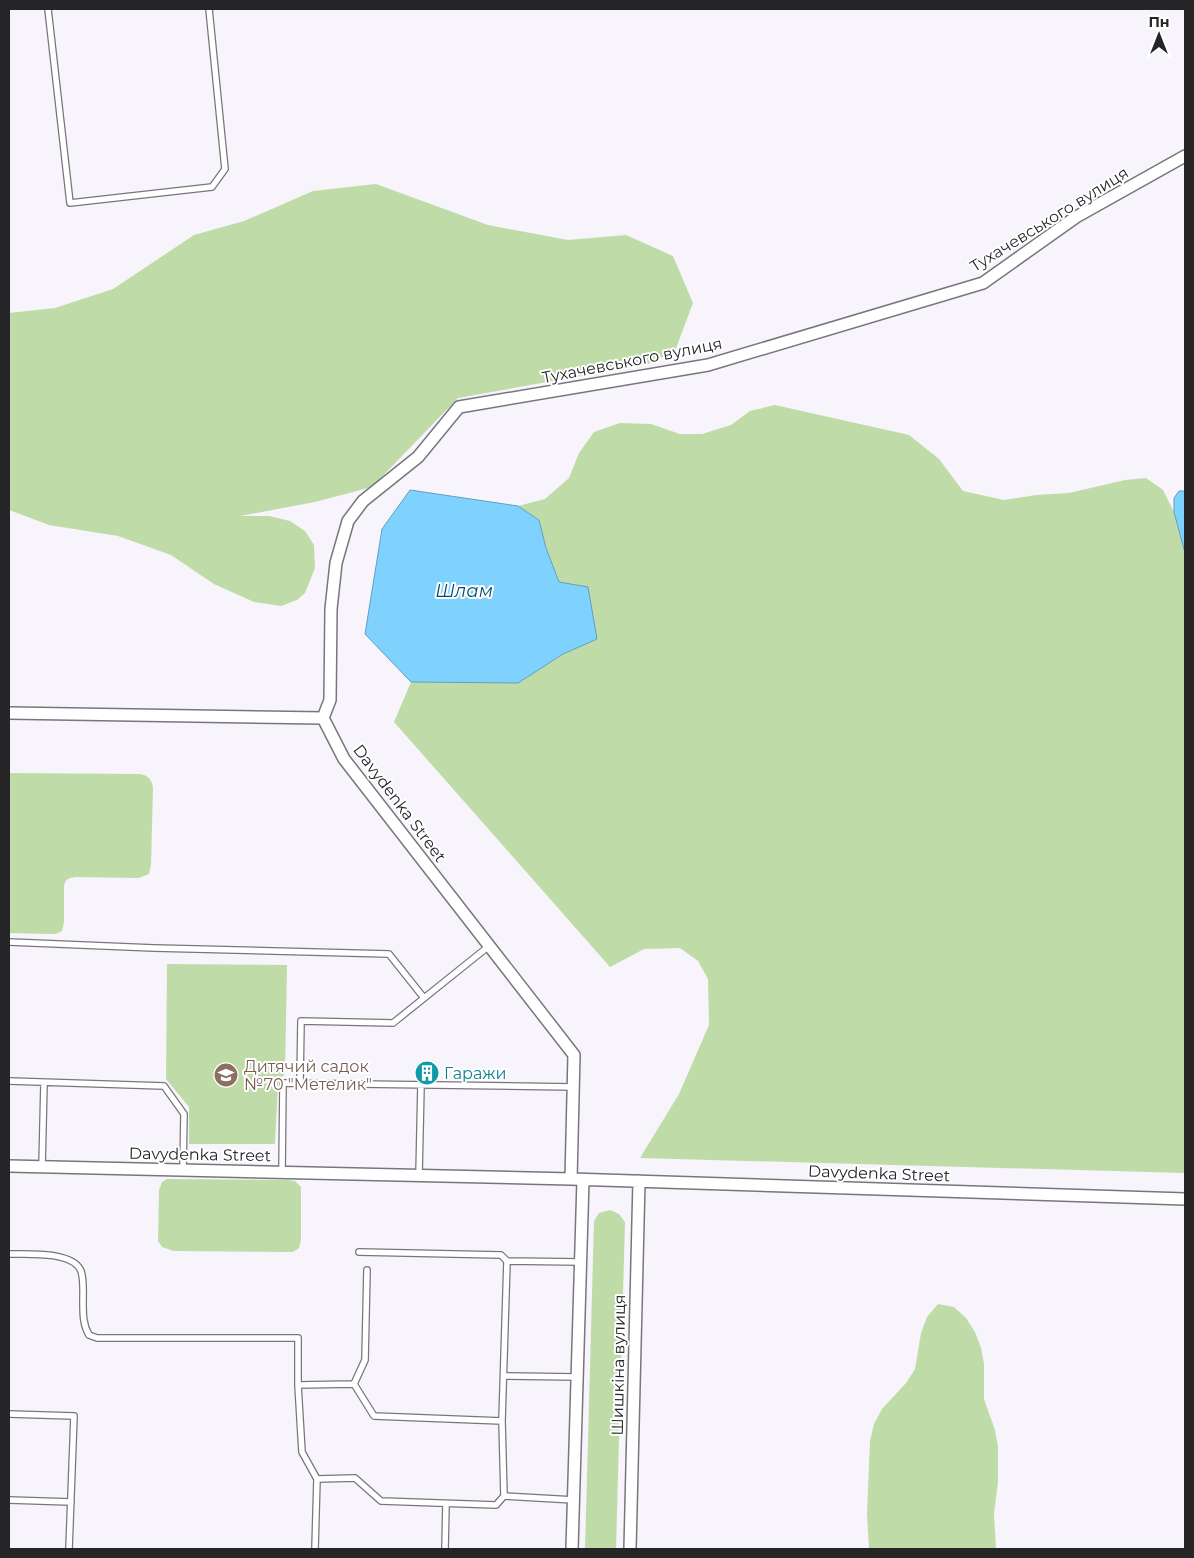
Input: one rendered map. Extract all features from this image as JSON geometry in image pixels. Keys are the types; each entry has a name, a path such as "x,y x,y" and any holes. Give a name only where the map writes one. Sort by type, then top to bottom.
{"street":[{"name":"Тухачевського вулиця","path":"323,718 330,700 331,609 336,563 348,521 363,501 418,457 459,407 708,365 983,283 1076,217 1185,156"},
{"path":"9,713 323,718"},
{"name":"Davydenka Street","path":"323,718 344,759 574,1055 577,1179"},
{"name":"Davydenka Street","path":"9,1166 577,1179 1185,1199"},
{"path":"572,1549 580,1262 577,1179"},
{"name":"Шишкiна вулиця","path":"630,1549 639,1181"}],"lane":[{"path":"48,9 70,203 212,187 225,169 209,9"},
{"path":"9,942 145,948 389,954 424,998"},
{"path":"300,1084 301,1021 393,1023 489,946"},
{"path":"9,1081 164,1086 184,1114 183,1170"},
{"path":"42,1167 44,1082"},
{"path":"282,1172 283,1083 574,1087"},
{"path":"420,1176 421,1085"},
{"path":"359,1252 501,1255 507,1261 580,1262"},
{"path":"9,1254 60,1256 72,1261 80,1270 83,1284 85,1329 89,1336 110,1338 298,1338 298,1385 302,1452 317,1479 315,1549"},
{"path":"317,1479 355,1478 381,1501 496,1505 504,1496 502,1421 507,1261"},
{"path":"354,1384 364,1360 366,1270"},
{"path":"504,1376 577,1377"},
{"path":"298,1385 354,1384"},
{"path":"354,1384 374,1416 502,1421"},
{"path":"9,1414 74,1416 69,1549"},
{"path":"504,1496 574,1500"},
{"path":"9,1500 71,1502"},
{"path":"445,1549 446,1504"}],"green space":[{"path":"376,184 488,225 568,240 626,235 673,256 693,303 675,351 648,364 458,398 372,487 315,502 240,516 269,516 290,521 305,531 314,545 315,568 305,593 297,600 281,606 254,602 214,584 171,555 118,536 49,525 9,510 9,313 55,308 113,289 194,235 244,221 313,191"},
{"path":"775,405 909,435 939,459 963,491 1004,500 1036,495 1069,493 1125,480 1146,478 1163,490 1174,512 1185,553 1185,1173 640,1158 679,1094 709,1025 708,979 698,961 680,948 644,949 610,967 394,722 411,682 518,683 563,654 597,639 559,583 546,548 539,520 518,506 545,499 569,478 579,453 594,432 620,423 651,424 680,434 702,434 731,425 750,411"},
{"path":"9,773 140,774 148,777 151,780 153,789 151,864 149,874 139,878 69,878 64,886 64,922 62,931 56,934 9,933"},
{"path":"167,964 287,965 285,1073 278,1084 275,1144 189,1144 189,1107 166,1079"},
{"path":"167,1179 295,1181 301,1187 301,1240 299,1248 293,1252 288,1252 174,1251 162,1247 158,1241 159,1190 162,1182"},
{"path":"610,1210 619,1214 625,1222 616,1549 585,1549 594,1221 599,1213"},
{"path":"938,1304 954,1307 966,1318 975,1332 981,1348 984,1364 984,1399 995,1430 998,1447 998,1482 994,1514 996,1549 869,1549 867,1513 870,1441 874,1424 882,1409 906,1383 915,1369 921,1333 927,1317"}],"water":[{"name":"Шлам","path":"410,490 518,506 539,520 546,548 559,582 588,587 597,639 563,654 518,683 411,682 365,634 382,529"},
{"path":"1179,491 1185,491 1185,553 1174,512 1174,498"}],"place":[{"name":"Гаражи","path":"427,1073"},
{"name":"Дитячий садок №70 \"Метелик\"","path":"226,1075"}]}
